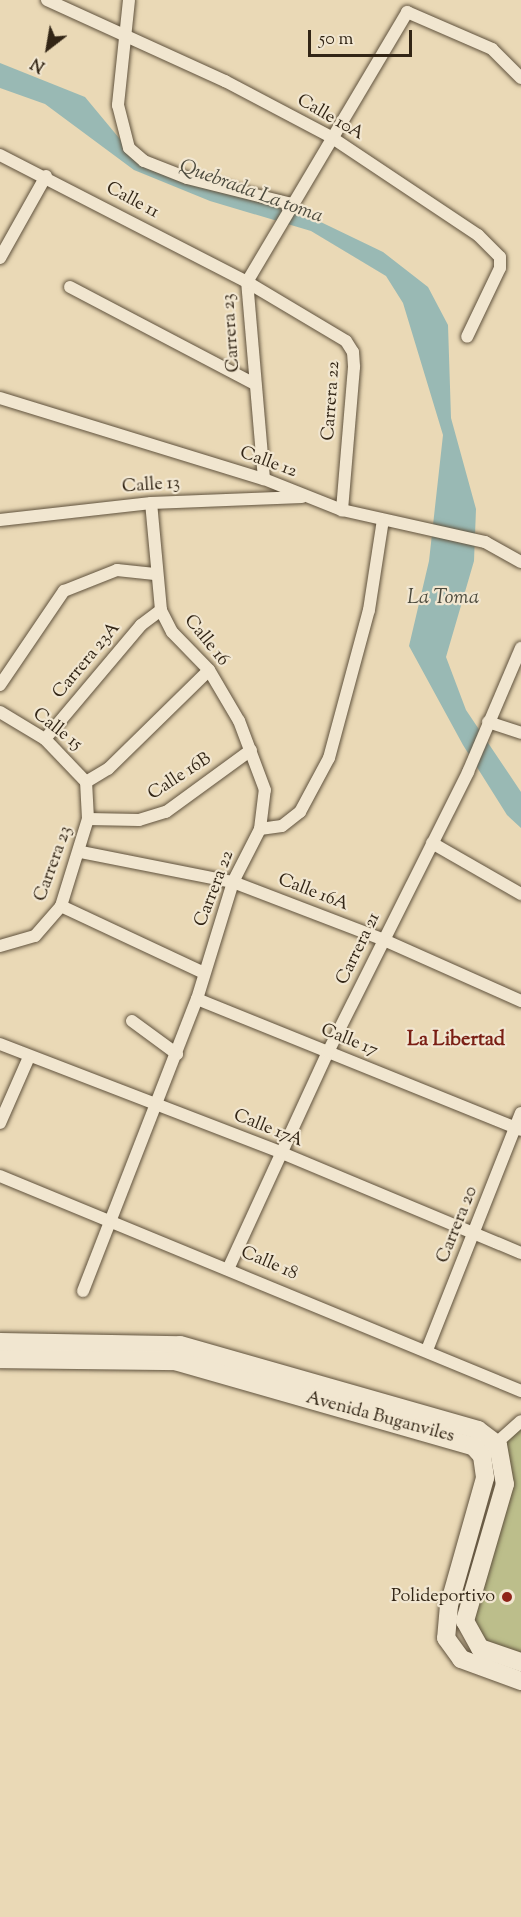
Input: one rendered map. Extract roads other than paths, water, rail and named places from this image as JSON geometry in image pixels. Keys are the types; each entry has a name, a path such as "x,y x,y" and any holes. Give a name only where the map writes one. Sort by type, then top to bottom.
{"main road":[{"name":"Avenida Buganviles","path":"0,1342 180,1345 443,1417 478,1430 498,1445"},
{"name":"Avenida Buganviles","path":"0,1359 175,1361 463,1440 482,1456"},
{"path":"498,1445 505,1484 465,1621 480,1648 521,1662"},
{"path":"482,1456 485,1478 449,1605 446,1638 461,1659 521,1681"}],"street":[{"name":"Calle 10A","path":"47,0 124,34 331,137 494,248 500,268 467,337"},
{"path":"129,0 118,105 124,136 129,148 144,162 198,181 291,205"},
{"name":"Carrera 23","path":"264,479 253,382 247,282 407,12 492,49 521,78"},
{"name":"Calle 11","path":"0,156 46,176 247,282"},
{"path":"0,258 46,176"},
{"name":"Carrera 22","path":"247,282 327,326 353,352 342,510"},
{"path":"70,286 253,382"},
{"name":"Calle 12","path":"0,398 264,479 342,510 383,520 422,525 485,542 521,562"},
{"name":"Calle 13","path":"0,520 151,503 306,497"},
{"name":"Calle 16","path":"151,503 155,574 161,610 172,632 209,670 251,750 265,790 260,829"},
{"path":"260,829 282,826 300,812 328,758 369,610 383,520"},
{"path":"0,685 64,591 117,570 155,574"},
{"name":"Carrera 23A","path":"45,739 141,625 161,610"},
{"name":"Carrera 21","path":"229,1267 328,1052 468,772 521,648"},
{"path":"87,782 108,769 209,670"},
{"name":"Calle 15","path":"0,712 45,739 87,782"},
{"path":"486,727 521,733"},
{"name":"Calle 16B","path":"88,819 139,820 166,812 251,750"},
{"name":"Carrera 23","path":"0,946 35,936 62,906 81,852 88,819 87,782"},
{"name":"Carrera 22","path":"83,1291 177,1054 197,999 233,882 260,829"},
{"path":"432,843 521,894"},
{"name":"Calle 16A","path":"81,852 233,882 384,940 521,1001"},
{"path":"62,906 204,973"},
{"name":"Calle 17","path":"197,999 518,1129"},
{"path":"132,1021 177,1054"},
{"name":"Calle 17A","path":"0,1044 282,1153 521,1253"},
{"path":"0,1123 29,1057"},
{"name":"Carrera 20","path":"427,1350 518,1129 521,1113"},
{"name":"Calle 18","path":"0,1176 229,1267 521,1391"},
{"path":"482,1456 498,1445 521,1421"}],"water":[{"name":"La Toma","path":"0,63 85,97 139,162 193,185 302,213 383,252 428,287 448,325 451,418 476,509 474,561 446,657 466,710 521,792 521,828 507,815 463,745 409,646 429,561 443,435 403,303 386,276 311,231 210,201 134,170 45,104 0,88"}],"place":[{"name":"Polideportivo","path":"507,1597"}],"district":[{"name":"La Libertad","path":"456,1040"}],"water label":[{"name":"Quebrada La toma","path":"251,192"}]}
